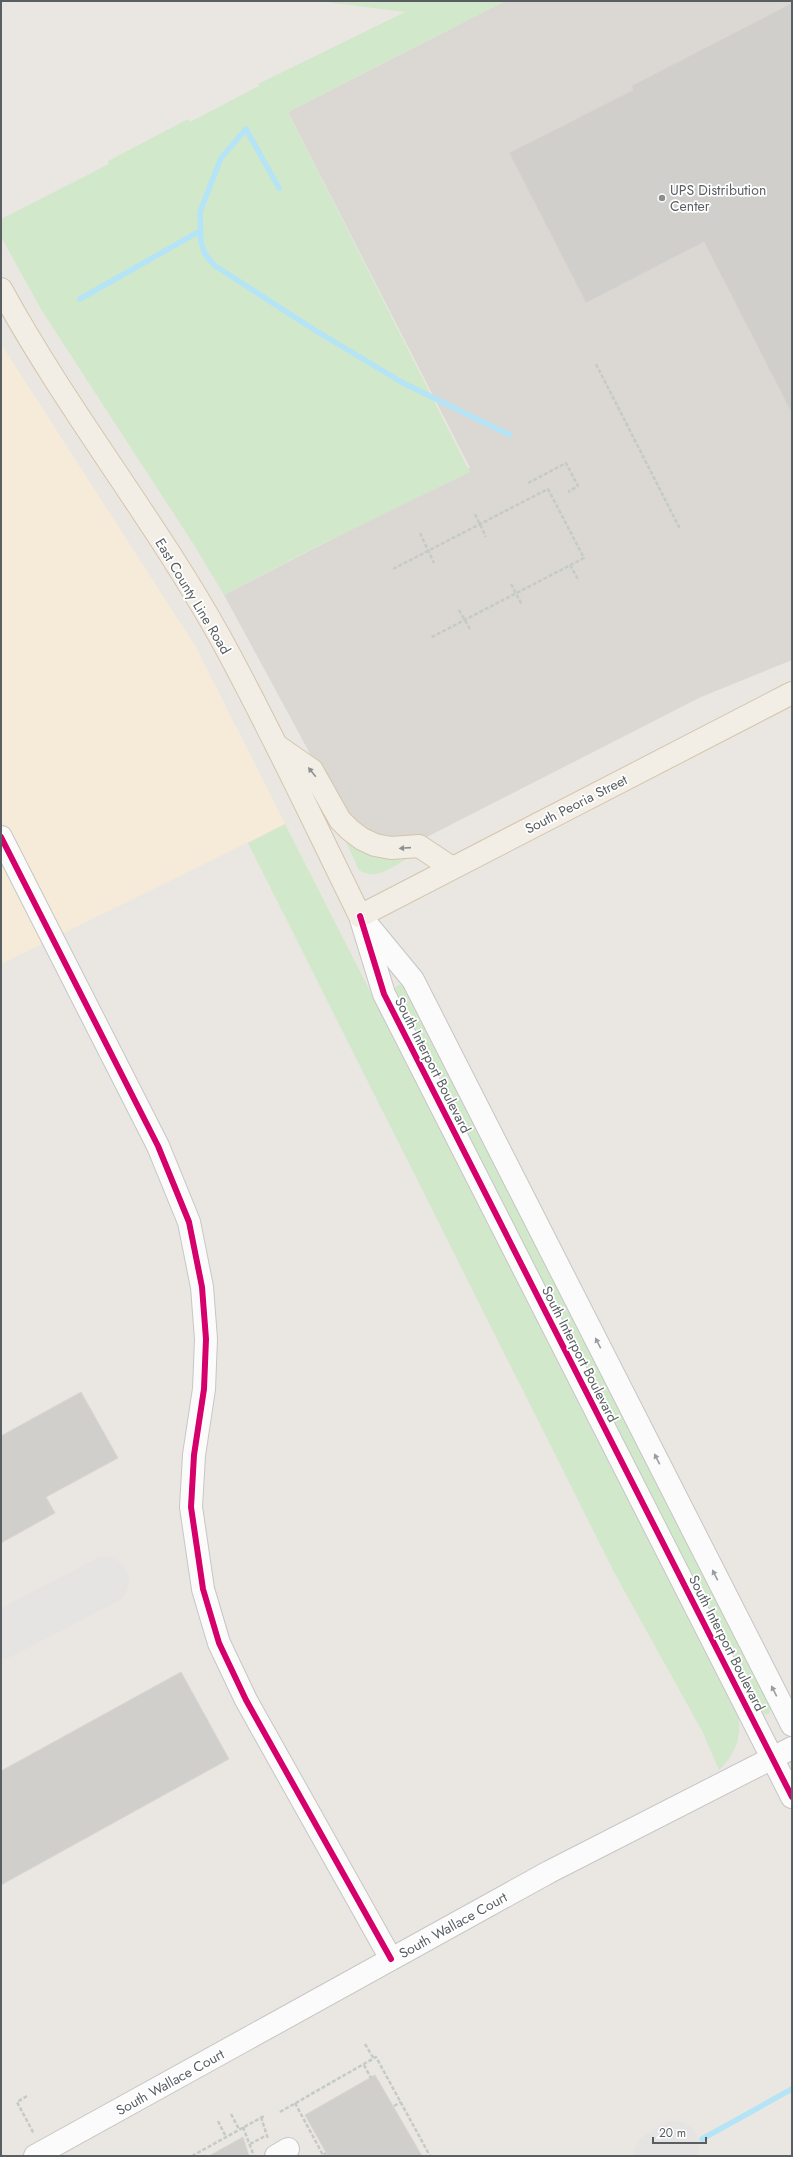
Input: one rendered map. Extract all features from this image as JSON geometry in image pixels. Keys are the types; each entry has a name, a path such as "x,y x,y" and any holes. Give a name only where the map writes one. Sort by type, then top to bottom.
{"main road":[{"name":"East County Line Road","path":"1,290 59,387 179,570 220,637 360,916"},
{"name":"South Peoria Street","path":"360,916 792,693"},
{"path":"275,745 312,770 340,820 356,834 375,845 390,848 419,846 452,868"}],"street":[{"path":"1,837 158,1146 189,1222 202,1288 206,1339 204,1389 194,1454 191,1507 203,1589 219,1643 246,1700 391,1959"},
{"name":"South Interport Boulevard","path":"360,916 413,980 792,1725"},
{"name":"South Interport Boulevard","path":"360,916 384,994 792,1797"},
{"name":"South Wallace Court","path":"36,2148 391,1959 549,1872 792,1748"}],"path":[{"path":"596,364 680,529"},
{"path":"528,483 566,463 578,486 568,492"},
{"path":"393,569 548,489 584,558 430,638"},
{"path":"475,514 486,537"},
{"path":"420,534 434,563"},
{"path":"570,565 579,581"},
{"path":"511,584 522,605"},
{"path":"459,610 471,631"},
{"path":"365,2044 374,2059"},
{"path":"280,2112 376,2057 430,2156"},
{"path":"364,2064 371,2078"},
{"path":"27,2096 17,2102 36,2148"},
{"path":"394,2106 401,2102"},
{"path":"295,2103 323,2154 326,2153"},
{"path":"231,2114 239,2130"},
{"path":"192,2156 262,2117 266,2135 277,2149"},
{"path":"218,2121 226,2137"},
{"path":"244,2127 254,2156"},
{"path":"250,2144 266,2135"}],"shaded area":[{"path":"505,1 792,1 792,660 701,697 421,840 377,839 340,809 224,595 470,468 288,112"},
{"path":"1,344 197,649 285,824 1,964"}],"green space":[{"path":"318,1 505,1 288,112 470,472 314,548 224,595 194,545 42,311 1,237 1,219 109,164 108,161 188,119 190,122 259,86 258,84 405,12"},
{"path":"285,824 738,1714 739,1730 734,1751 719,1770 702,1731 615,1574 248,843"},
{"path":"344,838 406,857 405,860 389,870 377,874 365,873 359,870"},
{"path":"398,985 404,985 771,1708 769,1714 763,1715 761,1713 394,992 394,989"}],"building":[{"name":"UPS Distribution Center","path":"792,3 792,414 704,242 586,303 509,153 633,90 631,86"},
{"path":"81,1392 118,1458 46,1497 55,1513 1,1543 1,1436"},
{"path":"181,1672 229,1759 1,1885 1,1771"},
{"path":"375,2075 422,2156 328,2156 305,2115"},
{"path":"243,2137 249,2156 209,2156"}],"waterway":[{"path":"279,188 246,129 221,158 200,212 201,242 205,254 214,265 313,329 403,383 510,435"},
{"path":"80,299 200,231"},
{"path":"702,2139 792,2089"}],"taxiway":[{"path":"1,1635 105,1581"},
{"path":"657,2156 675,2145"}],"cycle path":[{"path":"1,837 158,1146 189,1222 202,1287 206,1339 204,1389 194,1455 191,1507 203,1589 219,1643 246,1700 391,1959"},
{"path":"360,916 384,994 792,1797"}],"place":[{"name":"UPS Distribution Center","path":"662,198"}]}
